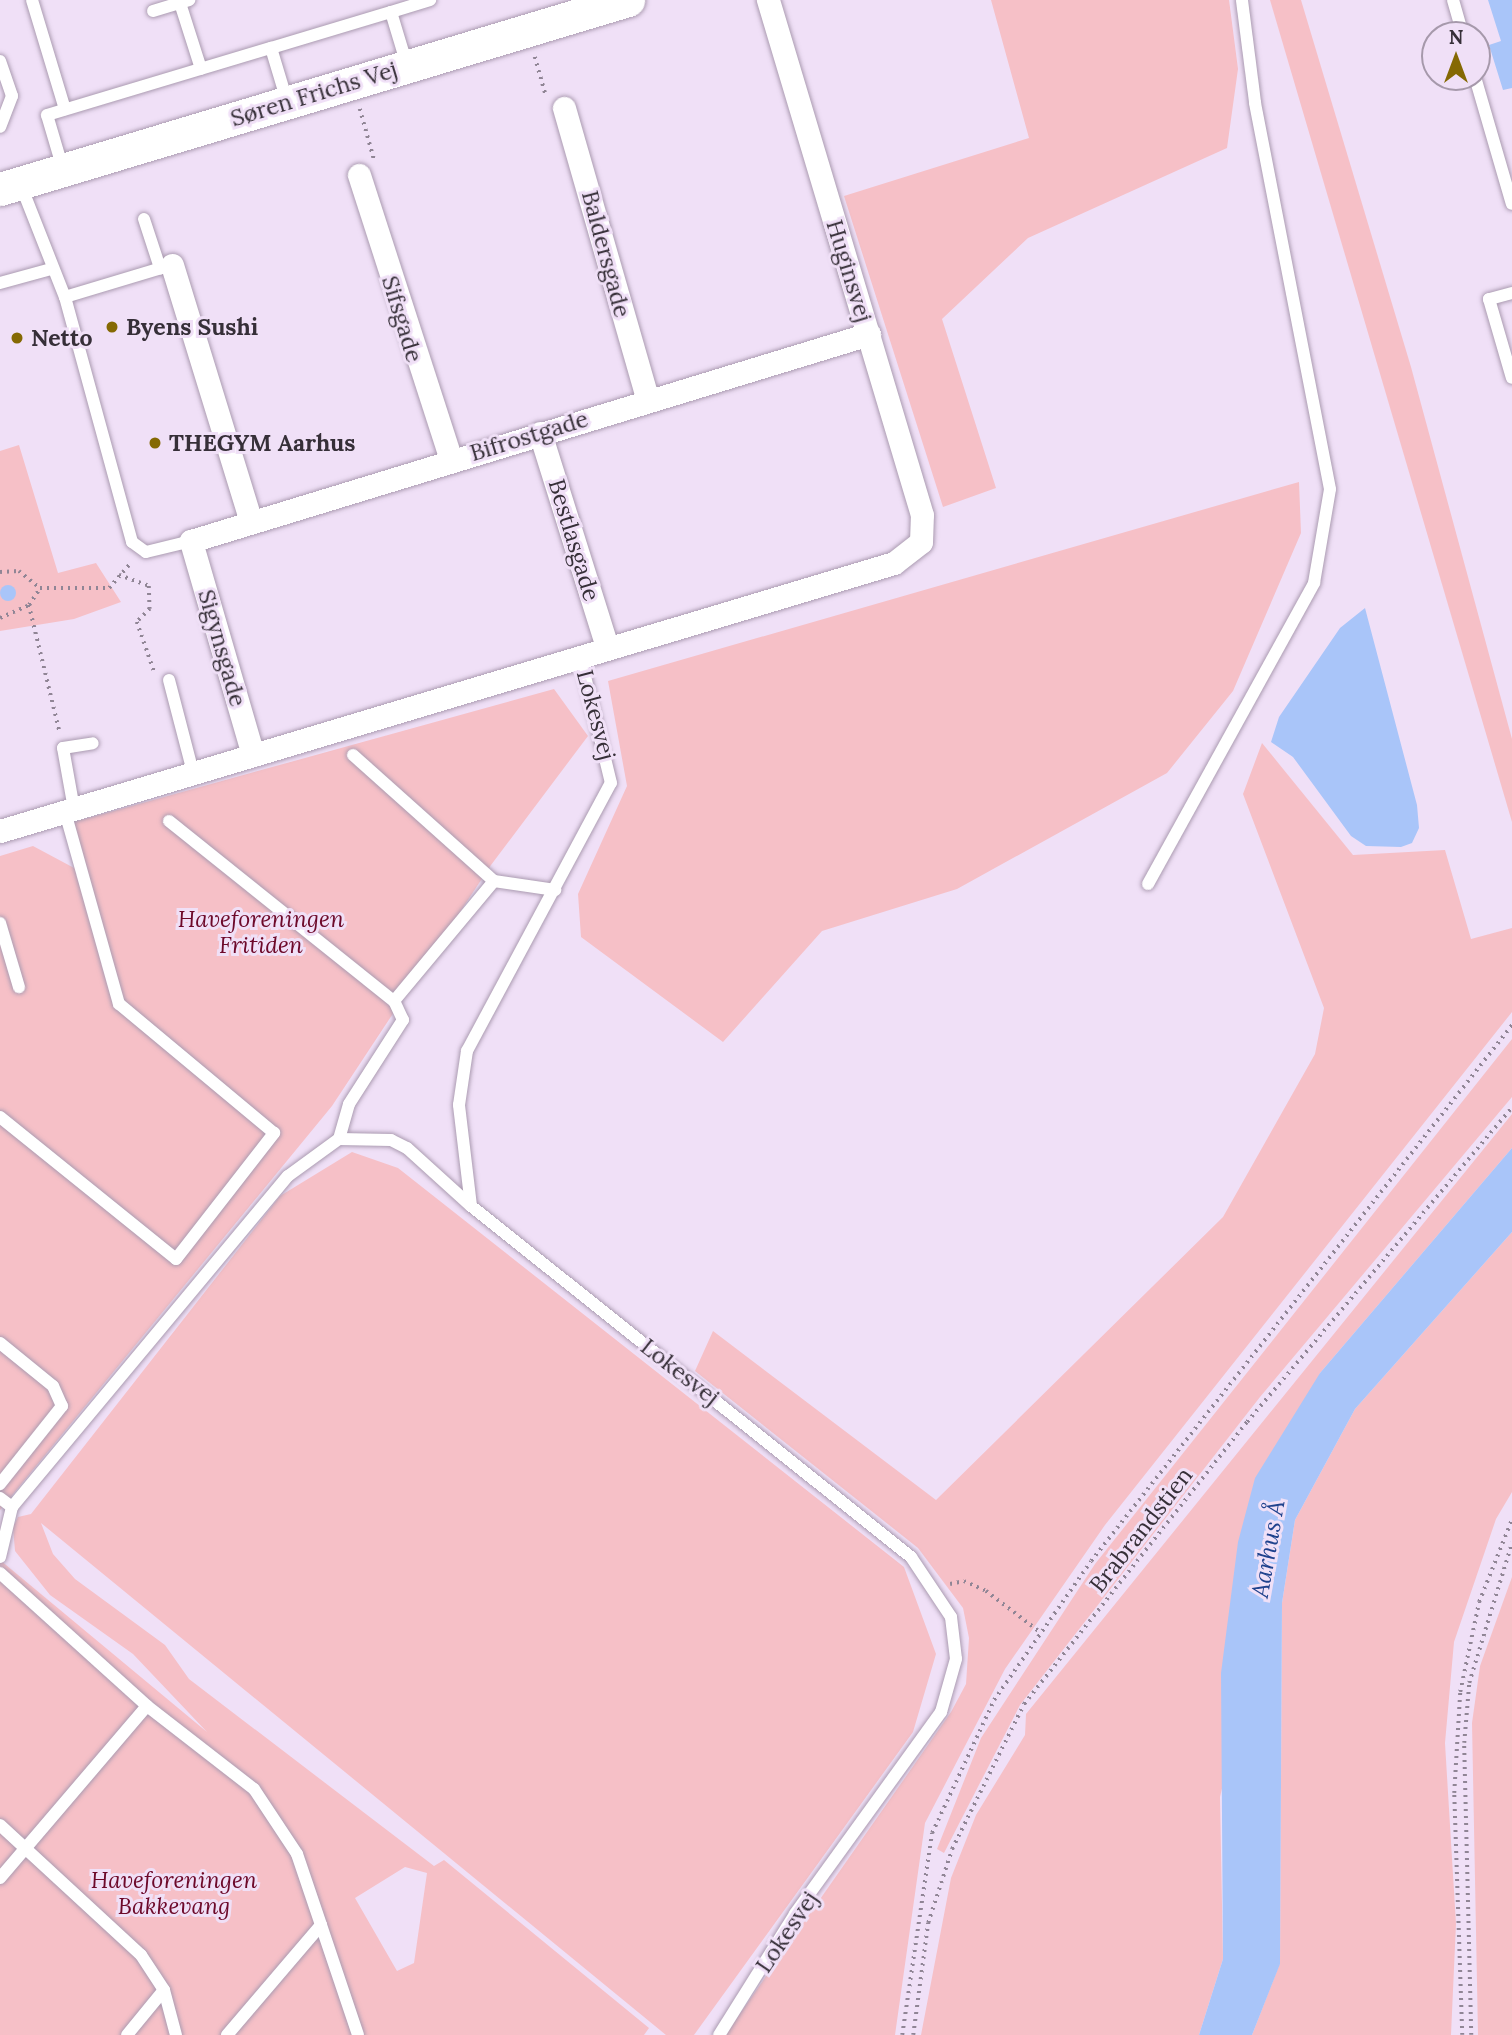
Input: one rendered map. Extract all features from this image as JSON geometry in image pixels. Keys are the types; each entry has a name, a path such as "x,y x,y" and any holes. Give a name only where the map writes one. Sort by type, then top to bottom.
{"street":[{"name":"Søren Frichs Vej","path":"7,181 64,169 528,30 577,7 628,0"},
{"name":"Huginsvej","path":"768,0 922,515 921,542"},
{"name":"Baldersgade","path":"564,108 648,400"},
{"name":"Sifsgade","path":"359,175 451,460"},
{"path":"166,266 251,522"},
{"name":"Bifrostgade","path":"191,541 869,334"},
{"name":"Bestlasgade","path":"540,433 607,647"},
{"name":"Sigynsgade","path":"191,541 253,755"},
{"name":"Lokesvej","path":"0,831 894,563 921,542"}],"lane":[{"path":"32,0 65,109"},
{"path":"64,169 47,115 430,0"},
{"path":"1148,884 1314,583 1330,489 1255,102 1242,0"},
{"path":"1453,0 1459,21"},
{"path":"153,10 184,1 201,69"},
{"path":"391,12 408,66"},
{"path":"271,48 287,102"},
{"path":"0,61 12,96 0,127"},
{"path":"1479,91 1512,204"},
{"path":"7,181 65,297 139,552 191,541"},
{"path":"65,297 166,266 144,219"},
{"path":"0,283 51,269"},
{"path":"1512,293 1489,299 1512,378"},
{"name":"Lokesvej","path":"580,656 611,783 464,1061 459,1105 471,1206 887,1537 936,1587 955,1639 942,1712 795,1914 719,2035"},
{"path":"169,680 193,772"},
{"path":"0,1117 176,1259 274,1133 120,1004 69,810 63,748 93,743"},
{"path":"353,755 494,881 555,890"},
{"path":"169,821 394,1001 403,1020 349,1104 339,1139"},
{"path":"394,1001 494,881"},
{"path":"0,923 19,987"},
{"path":"0,1557 12,1507 288,1176 339,1139 390,1140 407,1148 471,1206"},
{"path":"0,1343 52,1386 62,1406 0,1484"},
{"path":"0,1498 12,1507"},
{"path":"0,1573 147,1706 268,1804 313,1889 321,1925 358,2035"},
{"path":"0,1878 147,1706"},
{"path":"0,1825 141,1955 164,1990 176,2035"},
{"path":"227,2035 321,1925"},
{"path":"127,2035 164,1990"}],"path":[{"path":"528,30 550,112 564,108"},
{"path":"352,83 377,170 359,175"},
{"path":"0,572 19,571 40,588 108,588 139,552"},
{"path":"119,575 149,586 150,610 137,622 155,674 169,680"},
{"path":"0,618 29,605 40,588"},
{"path":"29,605 63,748"},
{"path":"902,2035 932,1833 969,1747 1040,1632 1512,1025"},
{"name":"Brabrandstien","path":"913,2035 928,1923 952,1849 1024,1704 1247,1422 1512,1107"},
{"path":"1462,2035 1454,1793 1460,1692 1479,1602 1512,1519"},
{"path":"1471,2035 1468,1695 1488,1608 1512,1542"},
{"path":"936,1587 964,1581 1040,1632"}],"green space":[{"path":"991,0 1229,0 1238,69 1227,148 1028,238 942,319 996,488 943,507 844,196 1029,138"},
{"path":"1270,0 1301,0 1411,367 1512,739 1512,822"},
{"path":"19,445 58,573 96,563 121,602 74,619 0,631 0,451"},
{"path":"1299,482 1301,533 1233,691 1167,773 957,889 822,931 723,1042 581,937 578,894 627,786 608,681"},
{"name":"Haveforeningen Fritiden","path":"554,689 588,736 491,865 332,1106 0,1510 0,856 33,846 76,869 63,825"},
{"path":"1262,743 1353,855 1445,850 1471,939 1512,928 1512,1012 1105,1525 1005,1669 925,1823 895,2035 725,2035 951,1712 966,1684 969,1638 963,1608 918,1548 695,1371 713,1331 936,1500 1223,1217 1315,1054 1324,1008 1243,794"},
{"path":"1512,1039 1512,1097 1260,1397 1020,1705 944,1853 937,1849 981,1738 1095,1564"},
{"path":"1512,1114 1512,1148 1320,1373 1220,1797 1223,1959 1199,2035 921,2035 951,1878 976,1815 1025,1735 1026,1714"},
{"name":"Haveforeningen Bakkevang","path":"352,1152 398,1168 904,1567 936,1654 913,1732 694,2035 666,2035 41,1523 53,1554 75,1579 165,1645 189,1679 434,1866 444,1860 649,2028 644,2035 0,2035 0,1560 207,1732 133,1654 50,1595 15,1551 13,1527 18,1517 31,1514 280,1196","holes":["405,1867 427,1873 414,1963 397,1971 355,1898"]},
{"path":"1512,1232 1512,1492 1496,1519 1454,1642 1445,1743 1456,1924 1451,2035 1252,2035 1280,1963 1282,1603 1295,1520 1355,1409"},
{"path":"1512,1577 1512,2035 1478,2035 1472,1723 1480,1666"}],"water":[{"path":"1488,0 1512,0 1512,88 1503,90 1491,51 1491,44 1501,41"},
{"path":"5,585 11,585 16,593 14,599 5,601 0,596 0,590"},
{"path":"1365,608 1417,805 1419,828 1412,843 1401,847 1366,846 1351,836 1293,757 1271,742 1279,717 1340,628"},
{"name":"Aarhus Å","path":"1512,1148 1512,1232 1355,1409 1295,1520 1282,1603 1280,1964 1252,2035 1199,2035 1223,1959 1221,1673 1238,1542 1255,1478 1320,1373"}],"place":[{"name":"Byens Sushi","path":"112,327"},
{"name":"Netto","path":"17,338"},
{"name":"THEGYM Aarhus","path":"155,443"}]}
